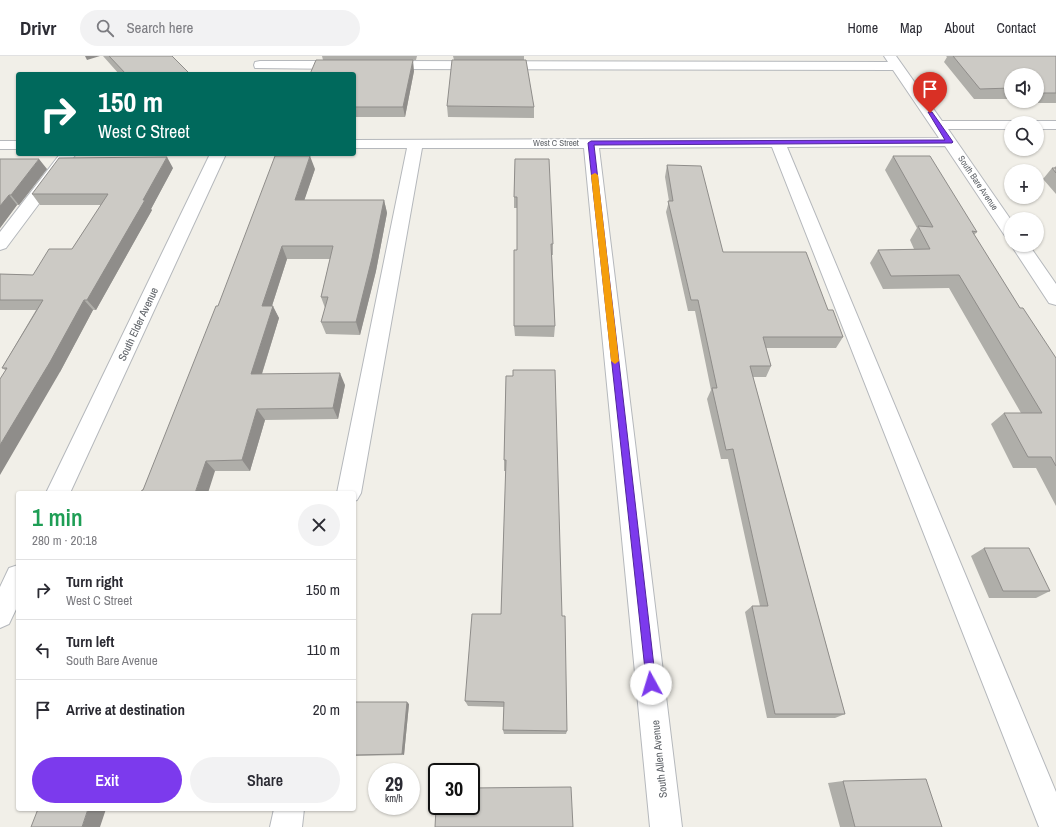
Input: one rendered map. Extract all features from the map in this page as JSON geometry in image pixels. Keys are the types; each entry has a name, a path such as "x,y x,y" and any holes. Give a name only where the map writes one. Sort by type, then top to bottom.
{"street":[{"path":"372,65 894,61"},
{"name":"South Bare Avenue","path":"894,61 1004,222"},
{"path":"260,65 356,65"},
{"path":"938,125 1004,125"},
{"path":"1044,125 1056,125"},
{"name":"West C Street","path":"356,144 950,142"},
{"name":"South Allen Avenue","path":"591,143 666,827"},
{"path":"778,143 1055,827"},
{"path":"0,144 16,145"},
{"path":"349,491 415,144"},
{"path":"0,244 66,156"},
{"name":"South Elder Avenue","path":"59,491 217,156"},
{"path":"1025,252 1056,298"},
{"path":"0,615 16,581"},
{"path":"286,827 289,811"}],"building":[{"path":"109,56 172,56 188,72 124,72"},
{"path":"953,56 1056,56 1056,93 1044,93 1044,68 1004,68 1004,88 980,89"},
{"path":"316,60 413,60 403,107 356,107 356,72 311,72"},
{"path":"452,60 526,60 534,107 447,106"},
{"path":"275,156 310,156 295,200 384,200 372,258 356,322 321,322 328,297 321,297 333,246 282,246 262,306 273,306 251,374 340,373 333,408 257,409 242,460 206,461 196,491 142,491 216,306 218,306"},
{"path":"893,156 930,156 977,232 972,231 1020,308 1023,308 1056,358 1056,466 1051,457 1028,457 1004,413 1042,413 959,275 891,276 878,250 930,249 918,226 933,227"},
{"path":"167,157 143,200 145,200 87,300 84,300 50,362 0,445 0,379 7,368 2,368 43,300 0,300 0,274 33,275 49,249 72,249 108,194 32,194 59,158"},
{"path":"0,159 39,159 11,195 9,195 0,206"},
{"path":"515,159 549,159 555,326 514,326 514,250 517,250 517,197 514,197"},
{"path":"667,165 701,166 723,252 806,252 828,310 833,310 843,337 763,337 771,366 750,366 845,714 775,714 752,606 768,606 733,449 726,450 712,388 717,388 698,300 691,300 668,201 673,201"},
{"path":"513,370 555,370 562,616 565,616 567,731 503,730 504,702 465,701 472,614 501,614 506,460 504,460 506,376 513,376"},
{"path":"984,548 1029,548 1050,591 1003,591"},
{"path":"356,702 407,702 402,754 356,755"},
{"path":"926,779 942,827 855,827 843,781"},
{"path":"571,787 573,827 435,827 436,815 480,815 480,788"},
{"path":"37,811 87,811 82,827 31,827"}],"slow traffic":[{"path":"595,175 615,361"}],"route":[{"path":"651,684 591,143 950,142 930,113"}]}
